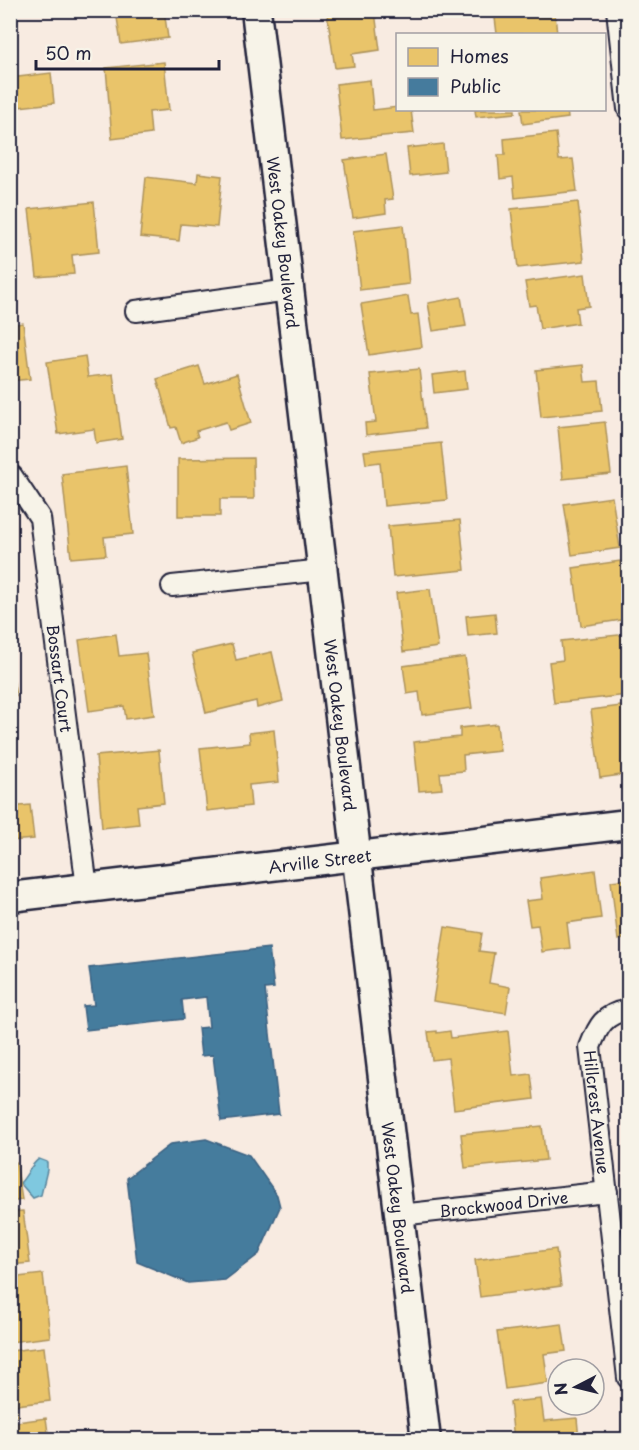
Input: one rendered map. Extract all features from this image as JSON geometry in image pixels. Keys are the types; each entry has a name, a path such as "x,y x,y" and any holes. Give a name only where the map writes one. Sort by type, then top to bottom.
{"main road":[{"name":"West Oakey Boulevard","path":"256,10 426,1440"},
{"name":"Arville Street","path":"10,897 628,824"}],"street":[{"path":"617,10 628,110"},
{"path":"136,311 290,290"},
{"name":"Bossart Court","path":"12,476 40,518 87,888"},
{"path":"172,586 323,570"},
{"name":"Hillcrest Avenue","path":"628,1011 618,1012 599,1024 590,1047 628,1378"},
{"name":"Brockwood Drive","path":"400,1215 607,1192"}],"water":[{"path":"39,1159 47,1162 47,1170 41,1195 33,1198 20,1183"}],"building: Homes":[{"path":"105,10 164,10 168,38 121,44 116,11 105,12"},
{"path":"348,10 349,16 375,12 380,50 352,54 354,66 335,68 327,13"},
{"path":"494,10 541,10 542,16 555,15 557,33 497,33"},
{"path":"164,62 169,110 149,112 151,134 112,139 106,68"},
{"path":"51,73 54,103 10,108 10,78"},
{"path":"370,80 373,110 396,107 396,111 411,111 414,133 342,140 336,84"},
{"path":"475,111 515,111 515,113 476,117"},
{"path":"521,111 567,111 568,118 523,124"},
{"path":"556,133 559,160 573,159 577,191 515,198 513,177 500,179 498,155 505,155 504,139"},
{"path":"443,144 446,172 410,176 407,148"},
{"path":"386,154 393,199 385,200 386,213 353,218 344,160"},
{"path":"198,173 222,176 217,227 181,224 179,241 140,237 146,177 197,183"},
{"path":"94,202 99,252 72,255 74,274 37,277 29,209"},
{"path":"578,202 584,261 518,268 511,209"},
{"path":"403,225 409,284 360,290 353,231"},
{"path":"585,274 589,306 576,308 578,323 540,329 536,305 529,306 525,282"},
{"path":"408,296 411,315 418,314 422,347 369,355 361,304"},
{"path":"461,297 466,326 433,331 428,303"},
{"path":"23,323 30,379 10,381 10,325"},
{"path":"85,356 88,377 113,374 122,439 96,443 94,429 58,434 47,362"},
{"path":"583,365 585,382 599,381 602,411 541,417 536,370"},
{"path":"199,366 205,384 237,374 251,423 229,430 226,422 196,431 198,437 181,443 176,427 171,428 157,379"},
{"path":"419,369 426,428 366,435 365,423 376,422 370,374"},
{"path":"465,371 467,389 434,393 432,375"},
{"path":"605,422 611,474 563,479 558,427"},
{"path":"441,443 447,500 384,506 380,462 366,464 364,451"},
{"path":"253,458 254,499 220,499 220,516 178,516 178,459"},
{"path":"126,466 133,534 104,537 106,555 71,558 62,474"},
{"path":"612,497 620,548 572,555 564,504"},
{"path":"460,520 465,570 393,577 388,526"},
{"path":"620,561 628,619 581,626 573,568"},
{"path":"430,589 438,647 403,652 396,593"},
{"path":"495,613 497,633 468,636 466,616"},
{"path":"116,634 119,656 146,653 154,715 126,719 124,706 89,711 79,640"},
{"path":"628,634 628,695 554,703 549,662 563,660 561,641"},
{"path":"232,644 236,660 272,652 283,701 257,708 256,701 206,713 192,653"},
{"path":"465,657 472,708 422,715 419,692 407,694 403,666"},
{"path":"10,662 16,696 10,696"},
{"path":"628,705 628,774 600,778 591,710"},
{"path":"497,724 500,751 463,755 464,771 440,773 442,789 419,791 414,742 460,737 460,728"},
{"path":"274,730 279,782 249,785 251,806 207,811 200,748 250,743 249,733"},
{"path":"159,750 164,803 137,806 139,824 102,828 96,756"},
{"path":"30,805 34,839 10,841 10,807"},
{"path":"595,870 601,918 567,923 570,948 542,952 538,925 530,926 526,901 543,899 540,878"},
{"path":"628,879 628,938 618,940 611,881"},
{"path":"445,927 482,933 479,951 494,953 489,983 510,987 506,1013 433,1001"},
{"path":"437,1031 437,1033 450,1031 451,1038 508,1031 513,1076 531,1074 534,1099 454,1109 448,1058 432,1060 428,1032"},
{"path":"542,1126 546,1160 465,1168 461,1134"},
{"path":"10,1162 16,1162 22,1200 10,1202"},
{"path":"23,1211 30,1263 10,1265 10,1212"},
{"path":"556,1249 561,1286 480,1297 475,1260"},
{"path":"43,1274 50,1337 10,1342 10,1278"},
{"path":"562,1324 566,1351 544,1354 546,1383 505,1389 497,1332"},
{"path":"44,1347 50,1401 16,1405 17,1416 10,1416 10,1351"},
{"path":"541,1399 544,1421 577,1418 579,1440 514,1440 510,1402"},
{"path":"46,1418 49,1440 10,1440 10,1423"}],"building: Public":[{"path":"269,948 274,988 265,989 279,1114 221,1121 213,1055 201,1056 198,1028 209,1027 206,997 182,1000 184,1019 86,1030 83,1006 94,1005 89,968"},
{"path":"206,1139 249,1155 277,1195 280,1207 259,1254 225,1280 188,1283 137,1262 127,1178 171,1144"}]}
